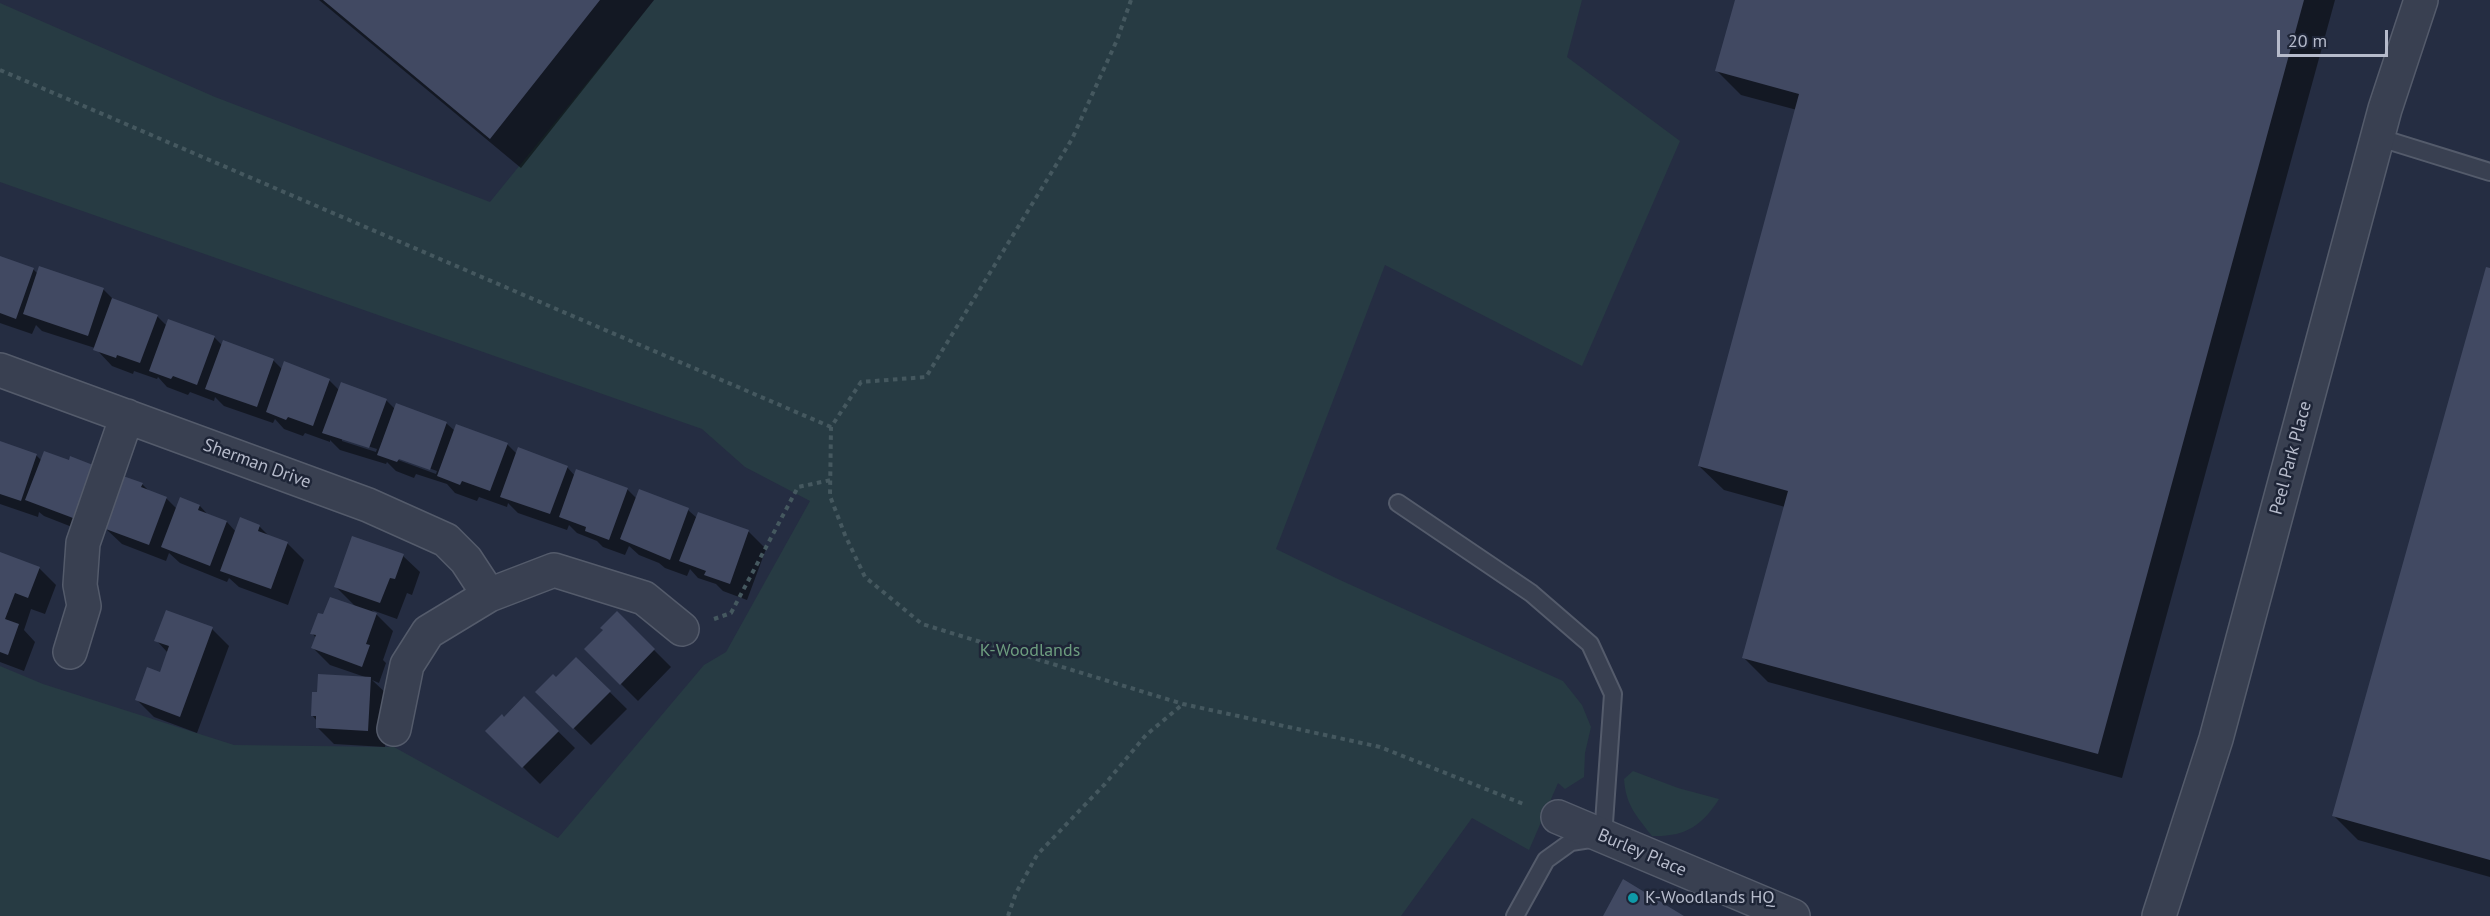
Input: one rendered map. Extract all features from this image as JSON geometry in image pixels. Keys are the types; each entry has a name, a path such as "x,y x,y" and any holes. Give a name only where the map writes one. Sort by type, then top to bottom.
{"street":[{"name":"Peel Park Place","path":"2159,916 2216,739 2377,137 2421,0"},
{"name":"Sherman Drive","path":"0,370 368,505 446,540 466,560 489,596"},
{"path":"70,652 84,606 80,585 83,543 127,416"},
{"path":"394,729 407,665 428,632 489,596 554,570 644,598 682,629"},
{"name":"Burley Place","path":"1558,817 1793,916"}],"lane":[{"path":"2377,137 2490,172"},
{"path":"1398,503 1531,593 1590,644 1613,694 1603,837 1571,842 1546,860 1515,916"}],"path":[{"path":"1131,0 1117,40 1072,139 926,377 861,382 831,427 831,496 845,535 865,577 922,624 1183,704 1380,747 1558,817"},
{"path":"0,70 831,427"},
{"path":"682,629 731,613 798,487 831,480"},
{"path":"1008,916 1016,893 1037,855 1105,784 1146,735 1183,704"}],"green space":[{"name":"K-Woodlands","path":"654,0 1582,0 1567,57 1680,141 1582,366 1385,265 1276,549 1563,681 1582,705 1591,727 1585,753 1584,777 1565,789 1558,783 1529,850 1472,818 1401,916 0,916 0,666 43,684 234,745 394,747 558,838 704,665 726,652 810,501 745,467 702,429 0,182 0,3 215,97 490,202"},
{"path":"1633,771 1678,788 1719,799 1706,816 1692,828 1664,836 1652,836 1633,810 1627,796 1624,779"}],"building":[{"path":"323,0 600,0 490,139"},
{"path":"1735,0 2304,0 2098,754 1742,658 1788,491 1698,466 1799,94 1715,71"},
{"path":"0,256 34,268 16,319 0,313"},
{"path":"39,266 104,288 88,336 23,314"},
{"path":"2486,267 2490,268 2490,860 2332,816"},
{"path":"112,298 158,315 140,363 93,350"},
{"path":"168,319 215,336 197,385 173,376 171,379 149,371"},
{"path":"223,340 274,359 257,407 205,389"},
{"path":"284,361 330,379 313,426 288,417 286,420 266,412"},
{"path":"341,382 387,399 369,448 322,433"},
{"path":"396,403 447,422 430,470 399,459 397,462 377,455"},
{"path":"456,424 508,443 490,491 462,481 460,485 437,476"},
{"path":"0,441 37,454 21,501 0,494"},
{"path":"518,447 568,466 550,514 500,497"},
{"path":"44,451 69,460 70,456 93,465 73,518 25,500"},
{"path":"576,469 628,488 609,540 585,531 586,527 559,517"},
{"path":"123,476 143,483 141,487 167,497 149,545 103,528"},
{"path":"639,489 689,508 670,560 620,539"},
{"path":"180,497 200,505 198,510 227,521 210,566 161,547"},
{"path":"698,512 749,530 730,584 704,575 706,571 679,561"},
{"path":"240,517 260,525 258,531 288,542 271,589 220,571"},
{"path":"352,536 404,554 395,579 390,578 380,603 334,587"},
{"path":"0,552 40,567 28,598 15,593 5,619 19,624 8,655 0,652"},
{"path":"330,597 377,613 366,644 370,645 362,667 311,648 316,635 310,634 318,613 323,614"},
{"path":"166,610 213,627 180,717 135,700 147,667 160,672 169,646 154,641"},
{"path":"617,611 655,649 620,685 584,649 603,630 600,628"},
{"path":"576,657 611,691 573,729 535,692 553,674 556,677"},
{"path":"318,674 371,677 368,731 316,728 316,716 311,716 312,692 317,692"},
{"path":"524,696 559,731 522,768 485,731 502,714 504,717"},
{"name":"K-Woodlands HQ","path":"1623,879 1684,916 1603,916"}],"place":[{"name":"K-Woodlands HQ","path":"1633,898"}]}
